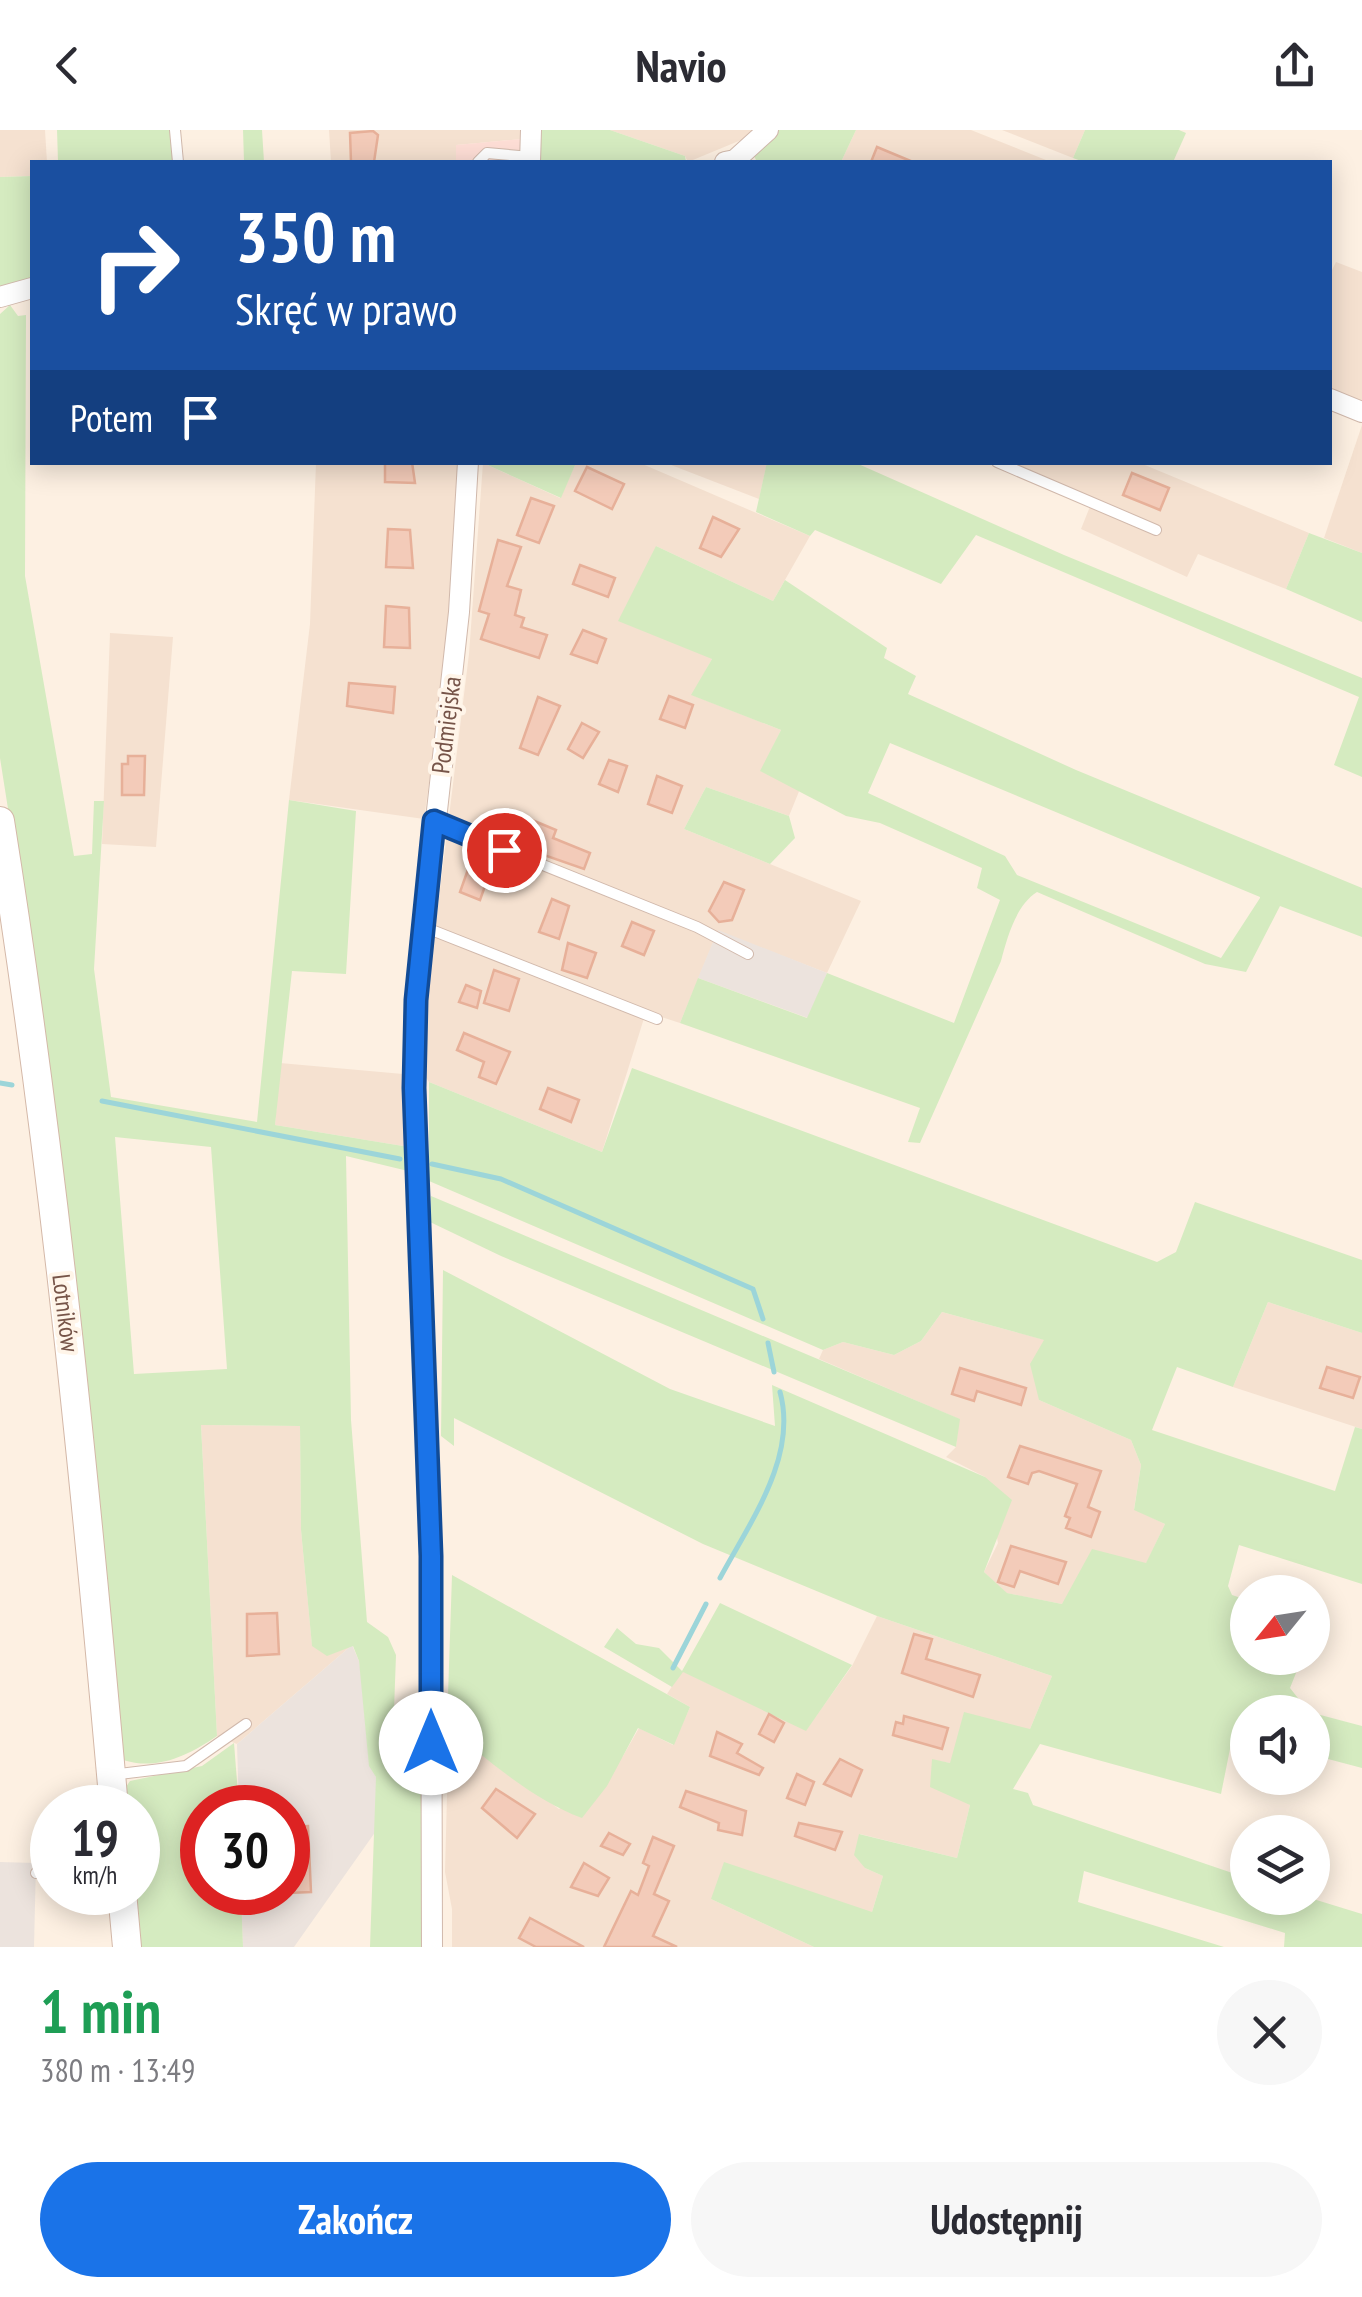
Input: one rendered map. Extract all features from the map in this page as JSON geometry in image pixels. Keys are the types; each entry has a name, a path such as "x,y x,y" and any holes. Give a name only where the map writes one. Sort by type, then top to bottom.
{"street":[{"path":"530,160 531,130"},
{"path":"735,160 768,130"},
{"path":"0,297 30,289"},
{"path":"1332,400 1362,412"},
{"name":"Podmiejska","path":"432,1947 431,1556 414,1088 423,927 460,612 468,465"},
{"name":"Lotników","path":"0,820 26,986 74,1377 113,1785"},
{"path":"124,1915 127,1947"}],"lane":[{"path":"175,130 178,160"},
{"path":"480,160 487,153 530,160"},
{"path":"1004,465 1156,530"},
{"path":"434,821 697,927 748,954"},
{"path":"423,927 656,1019"},
{"path":"112,1775 186,1766 246,1724"}],"shaded area":[{"path":"0,130 45,130 47,160 30,160 30,176 0,177"},
{"path":"329,130 522,130 522,139 456,145 456,160 331,160"},
{"path":"610,130 755,130 746,138 693,160"},
{"path":"856,130 971,130 1046,160 842,160"},
{"path":"1002,130 1085,130 1073,158"},
{"path":"522,139 522,160 456,160 456,145"},
{"path":"1336,262 1362,272 1362,403 1332,391 1332,270"},
{"path":"1362,425 1362,553 1324,538"},
{"path":"316,465 460,465 447,654 424,819 289,800 310,624"},
{"path":"483,465 560,498 575,465 645,465 810,536 773,601 656,546 712,659 692,695 781,730 761,771 800,789 789,816 706,787 684,829 861,901 827,973 718,931 680,1023 646,1012 602,1152 429,1082 423,1073 428,987 469,654"},
{"path":"671,465 767,465 759,499"},
{"path":"1013,465 1145,465 1309,533 1286,589 1198,554 1187,577 1081,529 1093,499"},
{"path":"110,633 173,637 156,847 102,844"},
{"path":"718,930 827,973 808,1018 698,978"},
{"path":"280,1063 403,1074 409,1147 275,1125"},
{"path":"1268,1302 1362,1333 1362,1429 1233,1387"},
{"path":"942,1312 1045,1340 1039,1400 1131,1440 1141,1465 1134,1509 1165,1524 1146,1564 1062,1604 1006,1593 984,1572 998,1543 985,1477 946,1457 956,1447 959,1419 819,1359 823,1350 843,1342 894,1355 921,1341"},
{"path":"201,1425 300,1426 301,1530 312,1645 352,1645 237,1744 217,1736"},
{"path":"877,1616 1052,1676 1030,1729 950,1763 933,1760 970,1805 957,1858 860,1834 865,1868 883,1876 872,1912 711,1899 814,1947 452,1947 452,1909 445,1872 448,1757 456,1756 464,1740 559,1809 623,1756 639,1728 673,1745 690,1707 667,1694 682,1671 806,1730 852,1666"},
{"path":"352,1645 359,1661 376,1777 376,1831 294,1947 243,1947 242,1915 310,1915 310,1785 238,1785 237,1744"},
{"path":"0,1862 30,1863 34,1947 0,1947"}],"green space":[{"path":"57,130 171,130 174,160 58,160"},
{"path":"243,130 262,130 264,160 244,160"},
{"path":"540,130 610,130 685,156 686,160 539,160"},
{"path":"776,130 856,130 842,160 756,160 753,154"},
{"path":"1085,130 1186,133 1174,160 1073,158"},
{"path":"30,176 30,282 0,289 0,177"},
{"path":"10,305 18,316 26,315 25,576 74,856 92,854 94,801 104,801 94,969 111,1097 257,1122 289,800 356,811 346,974 292,971 275,1125 409,1147 408,1171 346,1156 351,1420 367,1622 388,1637 396,1655 392,1765 425,1767 426,1947 370,1947 376,1777 369,1766 359,1661 353,1646 327,1656 312,1646 301,1530 300,1426 201,1425 217,1736 173,1759 149,1764 123,1760 38,999 0,758 0,314","holes":["115,1137 211,1147 227,1369 134,1374"]},
{"path":"487,465 575,465 561,498"},
{"path":"766,465 861,465 1064,555 1362,678 1362,777 1334,765 1359,697 976,535 941,584 815,530 810,536 756,512"},
{"path":"1309,533 1362,553 1362,622 1286,589"},
{"path":"656,546 773,601 785,580 887,648 884,658 916,676 908,694 1076,770 1362,888 1362,937 1280,906 1246,972 1205,964 1037,892 1023,905 1013,923 1001,961 920,1143 908,1142 920,1108 680,1023 698,978 807,1018 827,973 954,1023 1000,900 977,888 982,868 880,823 846,816 760,771 781,730 691,695 712,659 618,621","holes":["890,743 1260,897 1221,958 1017,875 1005,856 868,793"]},
{"path":"706,787 789,816 795,838 770,864 684,829"},
{"path":"632,1068 1157,1262 1176,1252 1195,1202 1362,1260 1362,1333 1268,1302 1233,1387 1177,1367 1152,1430 1335,1491 1355,1427 1362,1429 1362,1584 1239,1545 1230,1575 1230,1675 1295,1675 1290,1688 1296,1695 1230,1695 1230,1749 1221,1794 1040,1744 1013,1789 1028,1793 1033,1805 1230,1872 1230,1915 1330,1915 1330,1904 1362,1914 1362,1947 1284,1947 1285,1933 1084,1871 1078,1902 1224,1947 814,1947 711,1899 724,1862 872,1912 883,1876 865,1868 854,1855 859,1834 957,1858 970,1805 930,1787 932,1759 950,1763 964,1712 1030,1729 1052,1676 877,1616 703,1544 454,1418 454,1446 441,1436 443,1270 670,1389 775,1426 772,1385 985,1477 1012,1500 984,1572 1007,1593 1062,1604 1092,1549 1146,1563 1165,1524 1134,1510 1141,1465 1131,1440 1039,1400 1030,1364 1044,1340 942,1312 921,1341 894,1355 843,1342 823,1350 429,1181 429,1082 602,1152"},
{"path":"431,1196 960,1419 956,1447 501,1256 430,1222"},
{"path":"452,1575 690,1707 674,1745 638,1728 607,1786 582,1818 546,1801 494,1765 447,1726"},
{"path":"720,1603 852,1665 806,1731 683,1672 672,1687 604,1647 617,1628 636,1644 659,1648 682,1671"},
{"path":"1330,1718 1362,1726 1362,1768 1330,1760"},
{"path":"234,1743 237,1785 180,1785 180,1915 242,1915 243,1947 138,1947 135,1915 160,1915 160,1785 127,1785 130,1781 202,1766"}],"building":[{"path":"373,131 378,135 374,160 351,160 350,133"},
{"path":"877,147 908,160 872,160"},
{"path":"385,465 412,465 415,483 385,482"},
{"path":"587,467 624,484 612,509 575,491"},
{"path":"1132,473 1169,488 1160,510 1123,495"},
{"path":"531,498 554,506 539,543 517,535"},
{"path":"713,517 739,529 721,557 700,548"},
{"path":"388,529 410,530 413,568 386,567"},
{"path":"498,540 521,547 507,586 521,590 515,615 524,618 521,627 547,635 539,658 481,639 489,614 479,611"},
{"path":"580,565 615,578 608,597 573,584"},
{"path":"386,606 409,608 410,648 384,647"},
{"path":"583,630 606,639 597,663 571,654"},
{"path":"349,683 395,687 393,713 347,706"},
{"path":"669,696 693,705 685,728 660,719"},
{"path":"538,697 560,706 538,755 520,748"},
{"path":"582,723 599,732 583,758 568,749"},
{"path":"128,756 145,756 144,795 122,795 122,764 128,764"},
{"path":"609,760 627,766 618,792 599,784"},
{"path":"657,776 682,786 672,813 648,804"},
{"path":"532,820 556,830 553,838 590,853 584,869 521,847"},
{"path":"471,861 491,869 480,900 460,892"},
{"path":"724,882 744,890 732,920 719,922 709,911"},
{"path":"552,899 569,906 559,939 539,932"},
{"path":"632,922 654,931 644,955 622,946"},
{"path":"568,943 596,953 587,978 562,970"},
{"path":"494,970 519,979 509,1011 484,1003"},
{"path":"466,985 481,991 477,1008 459,1002"},
{"path":"464,1033 510,1052 496,1084 479,1077 484,1062 457,1050"},
{"path":"548,1088 579,1100 571,1122 540,1109"},
{"path":"1327,1367 1360,1377 1353,1398 1320,1388"},
{"path":"960,1368 1026,1388 1021,1405 977,1391 974,1401 952,1394"},
{"path":"1020,1446 1101,1471 1088,1507 1100,1512 1091,1537 1066,1528 1070,1518 1065,1516 1077,1484 1039,1471 1032,1473 1028,1484 1008,1477"},
{"path":"1011,1546 1066,1562 1058,1584 1020,1571 1014,1587 998,1582"},
{"path":"277,1613 279,1654 247,1656 247,1614"},
{"path":"914,1634 932,1639 926,1659 980,1675 973,1697 902,1673"},
{"path":"769,1714 784,1723 774,1742 759,1734"},
{"path":"904,1716 948,1728 942,1749 893,1735 896,1722 903,1724"},
{"path":"717,1732 742,1744 737,1753 763,1768 759,1775 710,1756"},
{"path":"840,1759 862,1770 851,1796 824,1784"},
{"path":"797,1774 814,1782 805,1805 787,1798"},
{"path":"496,1789 535,1814 517,1838 482,1808"},
{"path":"686,1791 746,1811 742,1835 718,1830 719,1823 680,1807"},
{"path":"799,1823 842,1832 835,1850 795,1836"},
{"path":"609,1833 630,1844 623,1855 601,1846"},
{"path":"653,1837 674,1846 654,1894 669,1901 653,1936 677,1947 604,1947 631,1891 638,1895 649,1866 643,1863"},
{"path":"584,1863 609,1878 598,1896 571,1887"},
{"path":"530,1918 584,1947 536,1947 519,1938"}],"waterway":[{"path":"0,1083 12,1085"},
{"path":"102,1101 400,1159"},
{"path":"432,1164 501,1179 753,1289 763,1319"},
{"path":"768,1343 774,1372"},
{"path":"720,1578 757,1512 777,1465 784,1416 780,1392"},
{"path":"673,1668 706,1604"}],"route":[{"path":"431,1743 431,1556 414,1088 416,1000 434,821 504,850"}]}
